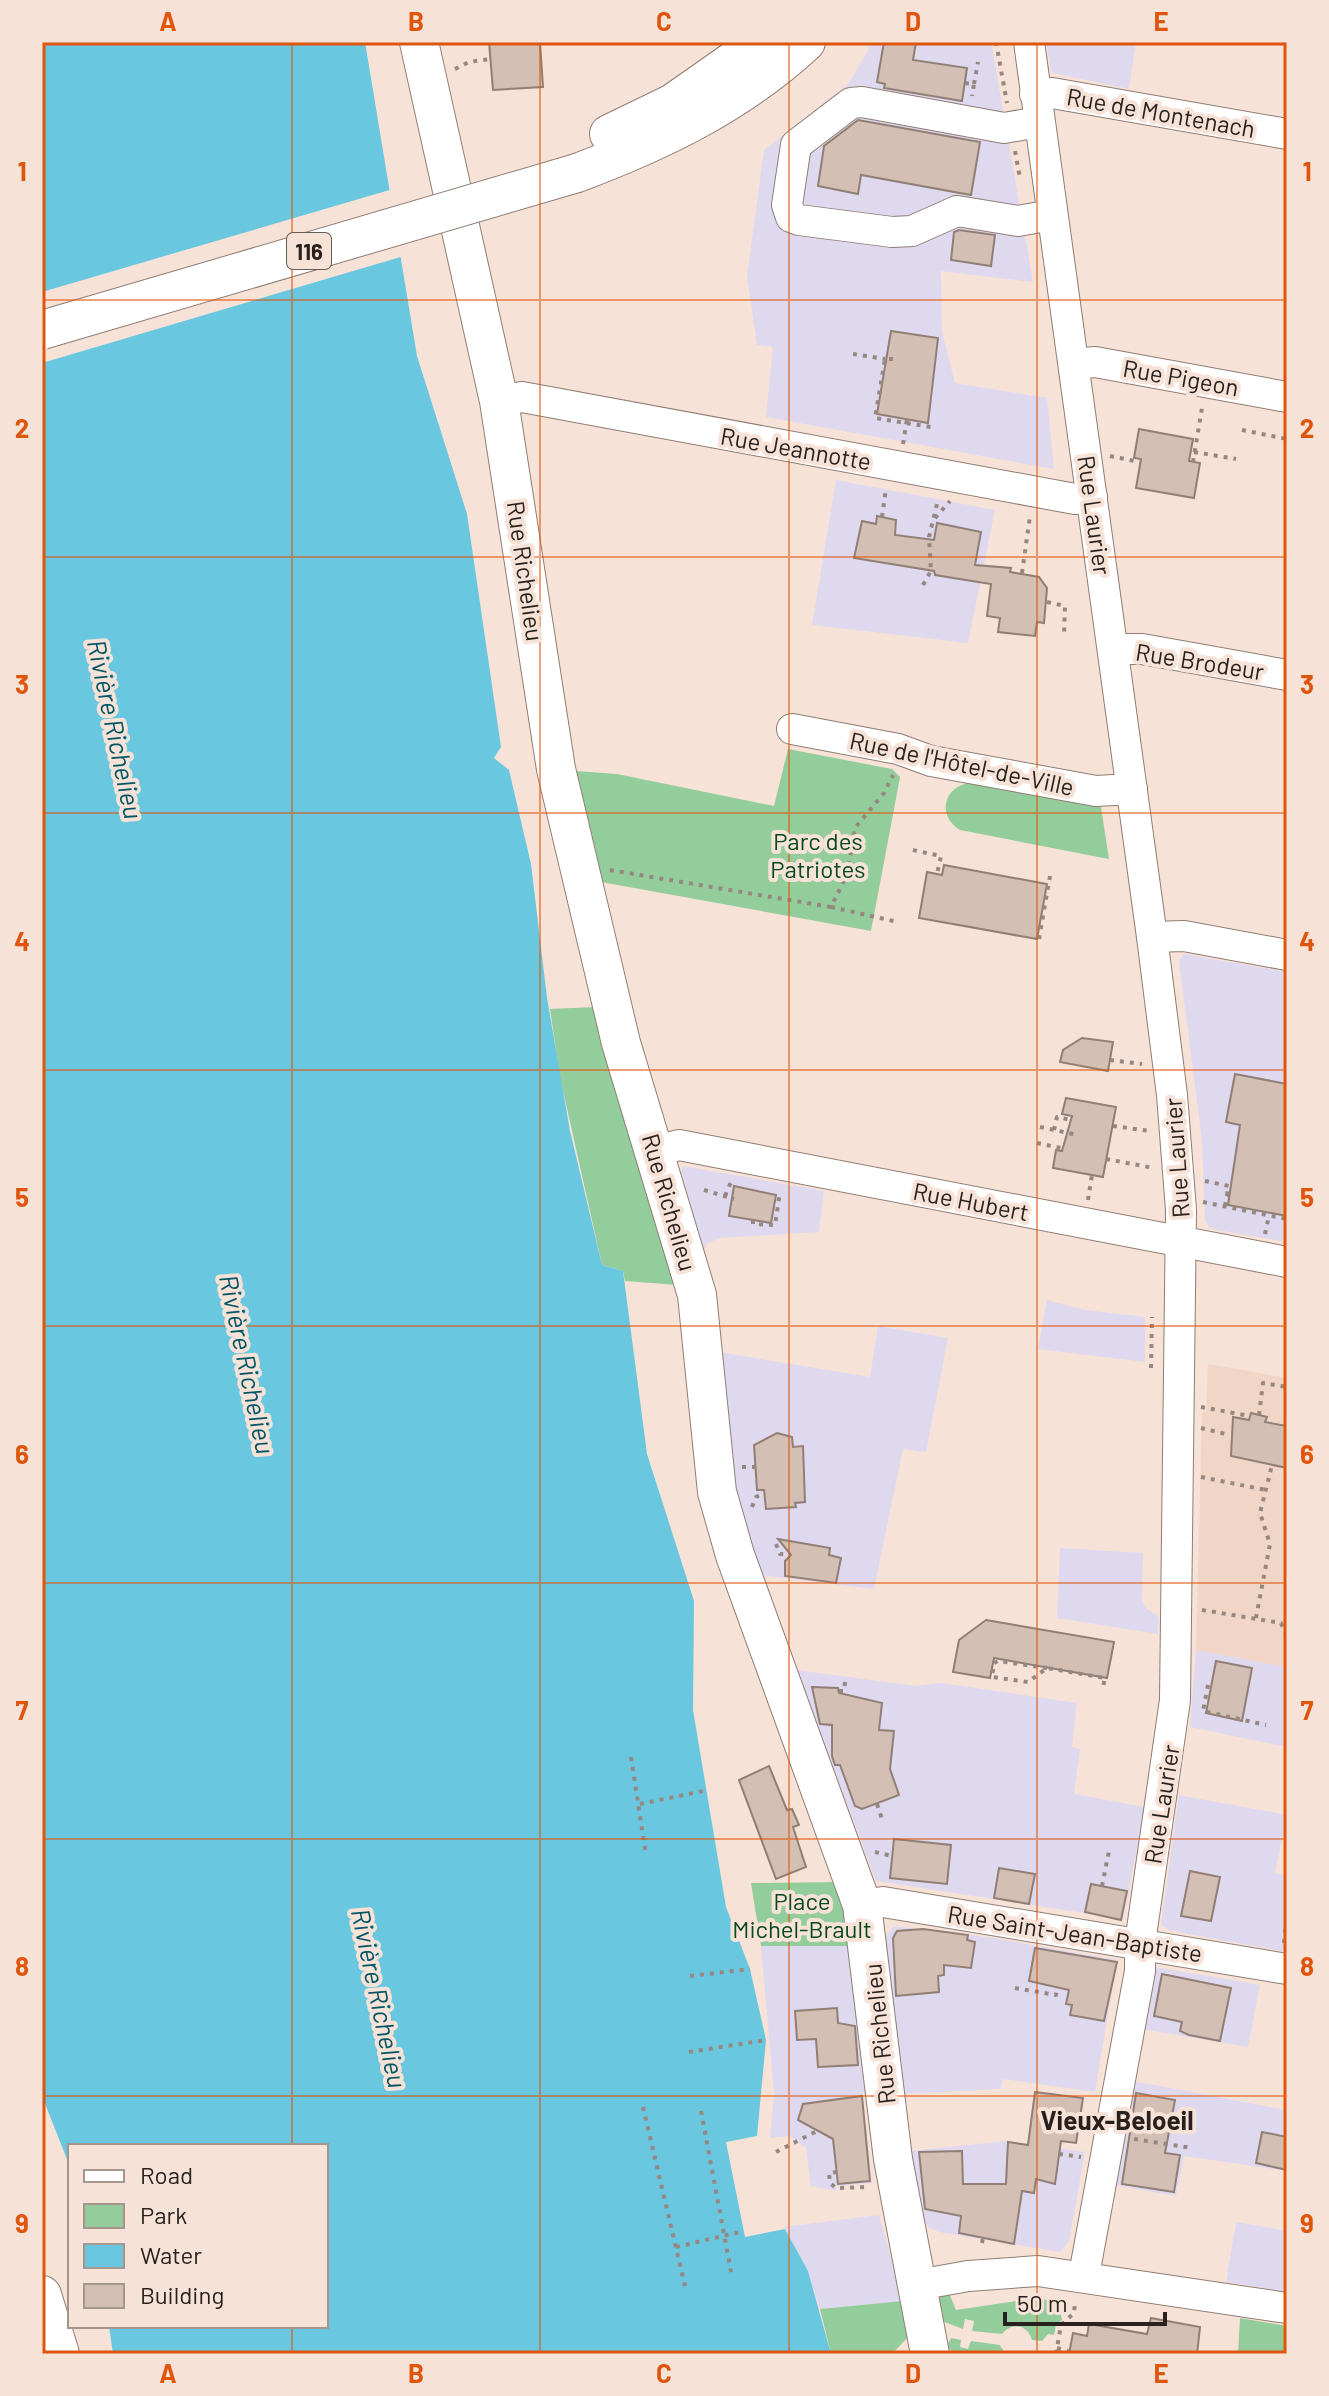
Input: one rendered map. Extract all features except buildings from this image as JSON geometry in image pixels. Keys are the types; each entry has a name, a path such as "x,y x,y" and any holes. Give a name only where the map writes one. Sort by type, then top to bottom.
{"main road":[{"name":"Rue Richelieu","path":"419,42 499,401 546,715 580,874 621,1043 697,1295 713,1470 726,1525 862,1905 893,2159 930,2354"},
{"name":"116","path":"42,330 570,163 673,103 760,42"},
{"name":"116","path":"42,306 570,163 632,152 706,117 733,100 806,42"},
{"path":"42,2295 60,2354"}],"street":[{"name":"Rue Laurier","path":"1029,42 1152,937 1173,1108 1180,1242 1175,1700 1140,1943 1140,1971 1080,2288"},
{"name":"Rue de Montenach","path":"1052,215 1018,221 957,211 912,231 892,232 799,220 788,211 796,145 851,103 862,102 1004,128 1037,108 1052,93 1287,134"},
{"name":"Rue Pigeon","path":"1074,364 1095,362 1287,397"},
{"name":"Rue Jeannotte","path":"499,401 522,397 1075,499 1092,497"},
{"name":"Rue Brodeur","path":"1113,649 1142,649 1287,675"},
{"name":"Rue de l'Hôtel-de-Ville","path":"792,729 907,753 931,761 1096,791 1132,789"},
{"path":"1152,937 1184,936 1287,955"},
{"name":"Rue Hubert","path":"656,1151 679,1145 1287,1262"},
{"name":"Rue Saint-Jean-Baptiste","path":"862,1905 883,1902 1140,1943 1285,1960"},
{"path":"918,2285 1028,2271 1080,2288 1287,2308"}],"path":[{"path":"996,42 1009,115"},
{"path":"443,72 469,62 490,59"},
{"path":"978,62 972,99 984,101"},
{"path":"965,83 974,84"},
{"path":"853,354 893,359"},
{"path":"885,359 875,418 931,427"},
{"path":"1193,462 1204,398"},
{"path":"903,444 907,421"},
{"path":"1242,430 1287,439"},
{"path":"1194,452 1236,459"},
{"path":"1108,455 1140,462"},
{"path":"882,517 886,488"},
{"path":"923,585 931,571 933,520 938,497"},
{"path":"933,520 949,506 950,500"},
{"path":"1022,573 1030,514"},
{"path":"1047,602 1065,606 1064,636"},
{"path":"831,907 847,875 855,828 884,793 907,753"},
{"path":"913,850 941,856 937,874"},
{"path":"580,874 603,869 831,907 898,922"},
{"path":"1039,939 1050,876"},
{"path":"1110,1060 1142,1064"},
{"path":"1054,1130 1057,1117 1071,1120"},
{"path":"1113,1126 1151,1131"},
{"path":"1040,1127 1078,1135"},
{"path":"1037,1143 1066,1149"},
{"path":"1106,1159 1154,1168"},
{"path":"1086,1206 1092,1175"},
{"path":"1201,1180 1229,1186 1225,1206"},
{"path":"725,1196 728,1181 741,1184"},
{"path":"704,1190 734,1199"},
{"path":"753,1220 753,1224 775,1225 780,1192"},
{"path":"1201,1202 1287,1219"},
{"path":"1264,1240 1269,1214"},
{"path":"1259,1415 1263,1383 1287,1387"},
{"path":"1199,1407 1250,1416"},
{"path":"1199,1428 1230,1435"},
{"path":"1255,1619 1272,1545 1260,1513 1272,1465"},
{"path":"1199,1477 1266,1490"},
{"path":"752,1505 756,1497 765,1493"},
{"path":"776,1544 780,1554 789,1555"},
{"path":"1196,1609 1281,1623 1287,1636"},
{"path":"1047,1668 1028,1682 992,1677 994,1663 998,1661 1024,1664 1105,1678 1103,1687"},
{"path":"839,1691 844,1691 845,1682"},
{"path":"1208,1685 1203,1711 1266,1725"},
{"path":"631,1757 646,1855"},
{"path":"639,1804 708,1790"},
{"path":"877,1804 882,1819"},
{"path":"1102,1886 1109,1851"},
{"path":"1285,1960 1286,1926"},
{"path":"690,1976 750,1969"},
{"path":"1015,1988 1056,1995 1057,1988"},
{"path":"689,2052 766,2040"},
{"path":"643,2107 685,2286"},
{"path":"701,2111 732,2277"},
{"path":"776,2152 817,2131"},
{"path":"1132,2139 1192,2148"},
{"path":"1144,2149 1145,2141"},
{"path":"1059,2154 1087,2157"},
{"path":"837,2172 829,2173 830,2183 836,2188 872,2186"},
{"path":"676,2247 744,2231"},
{"path":"1070,2352 1057,2351 1061,2325 1074,2313 1080,2288"}],"shaded area":[{"path":"866,42 991,42 1033,282 941,271 942,332 955,383 1047,398 1054,469 766,417 773,347 757,345 747,276 764,150 848,84 869,49"},
{"path":"1046,42 1136,42 1129,89 1052,73"},
{"path":"836,480 995,510 968,643 812,625"},
{"path":"1184,954 1287,972 1287,1242 1217,1230 1209,1227 1205,1220 1202,1141 1179,961"},
{"path":"683,1166 824,1191 819,1232 720,1238 708,1243 703,1250 681,1171"},
{"path":"1047,1300 1085,1310 1145,1317 1145,1362 1038,1349"},
{"path":"878,1326 948,1338 926,1452 903,1449 874,1589 760,1575 737,1510 718,1352 870,1377"},
{"path":"1208,1364 1287,1378 1287,1667 1196,1650 1202,1412 1206,1412"},
{"path":"1060,1548 1143,1553 1142,1600 1146,1608 1159,1617 1158,1634 1057,1618"},
{"path":"1196,1650 1287,1667 1287,1747 1190,1727"},
{"path":"796,1670 916,1686 941,1683 1077,1703 1072,1747 1080,1749 1074,1794 1145,1807 1123,1919 876,1881"},
{"path":"1179,1795 1287,1815 1275,1873 1287,1876 1287,1952 1171,1931 1161,1925"},
{"path":"894,1926 994,1938 1117,1960 1095,2092 1003,2079 1001,2089 902,2094 886,1936"},
{"path":"761,1946 852,1946 868,2092 862,2093 872,2183 836,2186 836,2191 811,2186 806,2148 790,2136 770,2138 774,2094"},
{"path":"1155,1967 1260,1985 1248,2047 1142,2029"},
{"path":"1133,2081 1287,2110 1287,2171 1184,2156 1176,2196 1114,2185"},
{"path":"1007,2141 1085,2152 1069,2241 1060,2252 939,2232 927,2226 922,2217 908,2151"},
{"path":"879,2215 903,2301 820,2309 808,2271 784,2227"},
{"path":"1236,2222 1287,2231 1287,2292 1226,2282"}],"green space":[{"name":"Parc des Patriotes","path":"788,749 892,769 900,777 871,931 601,882 576,771 617,774 774,806"},
{"path":"968,783 1101,807 1109,859 960,830 948,817 946,803 953,790"},
{"path":"595,1007 677,1285 625,1281 623,1271 602,1265 560,1077 550,1009"},
{"name":"Place Michel-Brault","path":"839,1882 852,1946 761,1946 751,1883"},
{"path":"949,2293 956,2310 1037,2298 1058,2302 1062,2320 1056,2325 1054,2335 1048,2334 1042,2341 1032,2340 1027,2331 1019,2326 1002,2334 972,2331 974,2321 965,2319 963,2329 942,2321 937,2296"},
{"path":"903,2301 909,2336 892,2354 831,2354 820,2309"},
{"path":"1240,2318 1287,2326 1287,2354 1238,2354"},
{"path":"951,2338 961,2340 960,2347 968,2349 971,2341 1000,2345 1005,2354 955,2354 947,2346"}],"water":[{"name":"Rivière Richelieu","path":"42,42 365,42 417,356 467,514 501,747 494,758 509,770 531,864 547,998 570,1131 602,1265 623,1271 647,1454 694,1601 693,1710 726,1907 750,1969 766,2040 757,2136 726,2142 745,2237 785,2229 808,2271 831,2354 113,2354 109,2328 328,2328 328,2144 68,2144 68,2162 42,2096"}],"pier":[{"path":"393,189 404,256 42,363 42,292"}],"district":[{"name":"Vieux-Beloeil","path":"1117,2119"}]}
